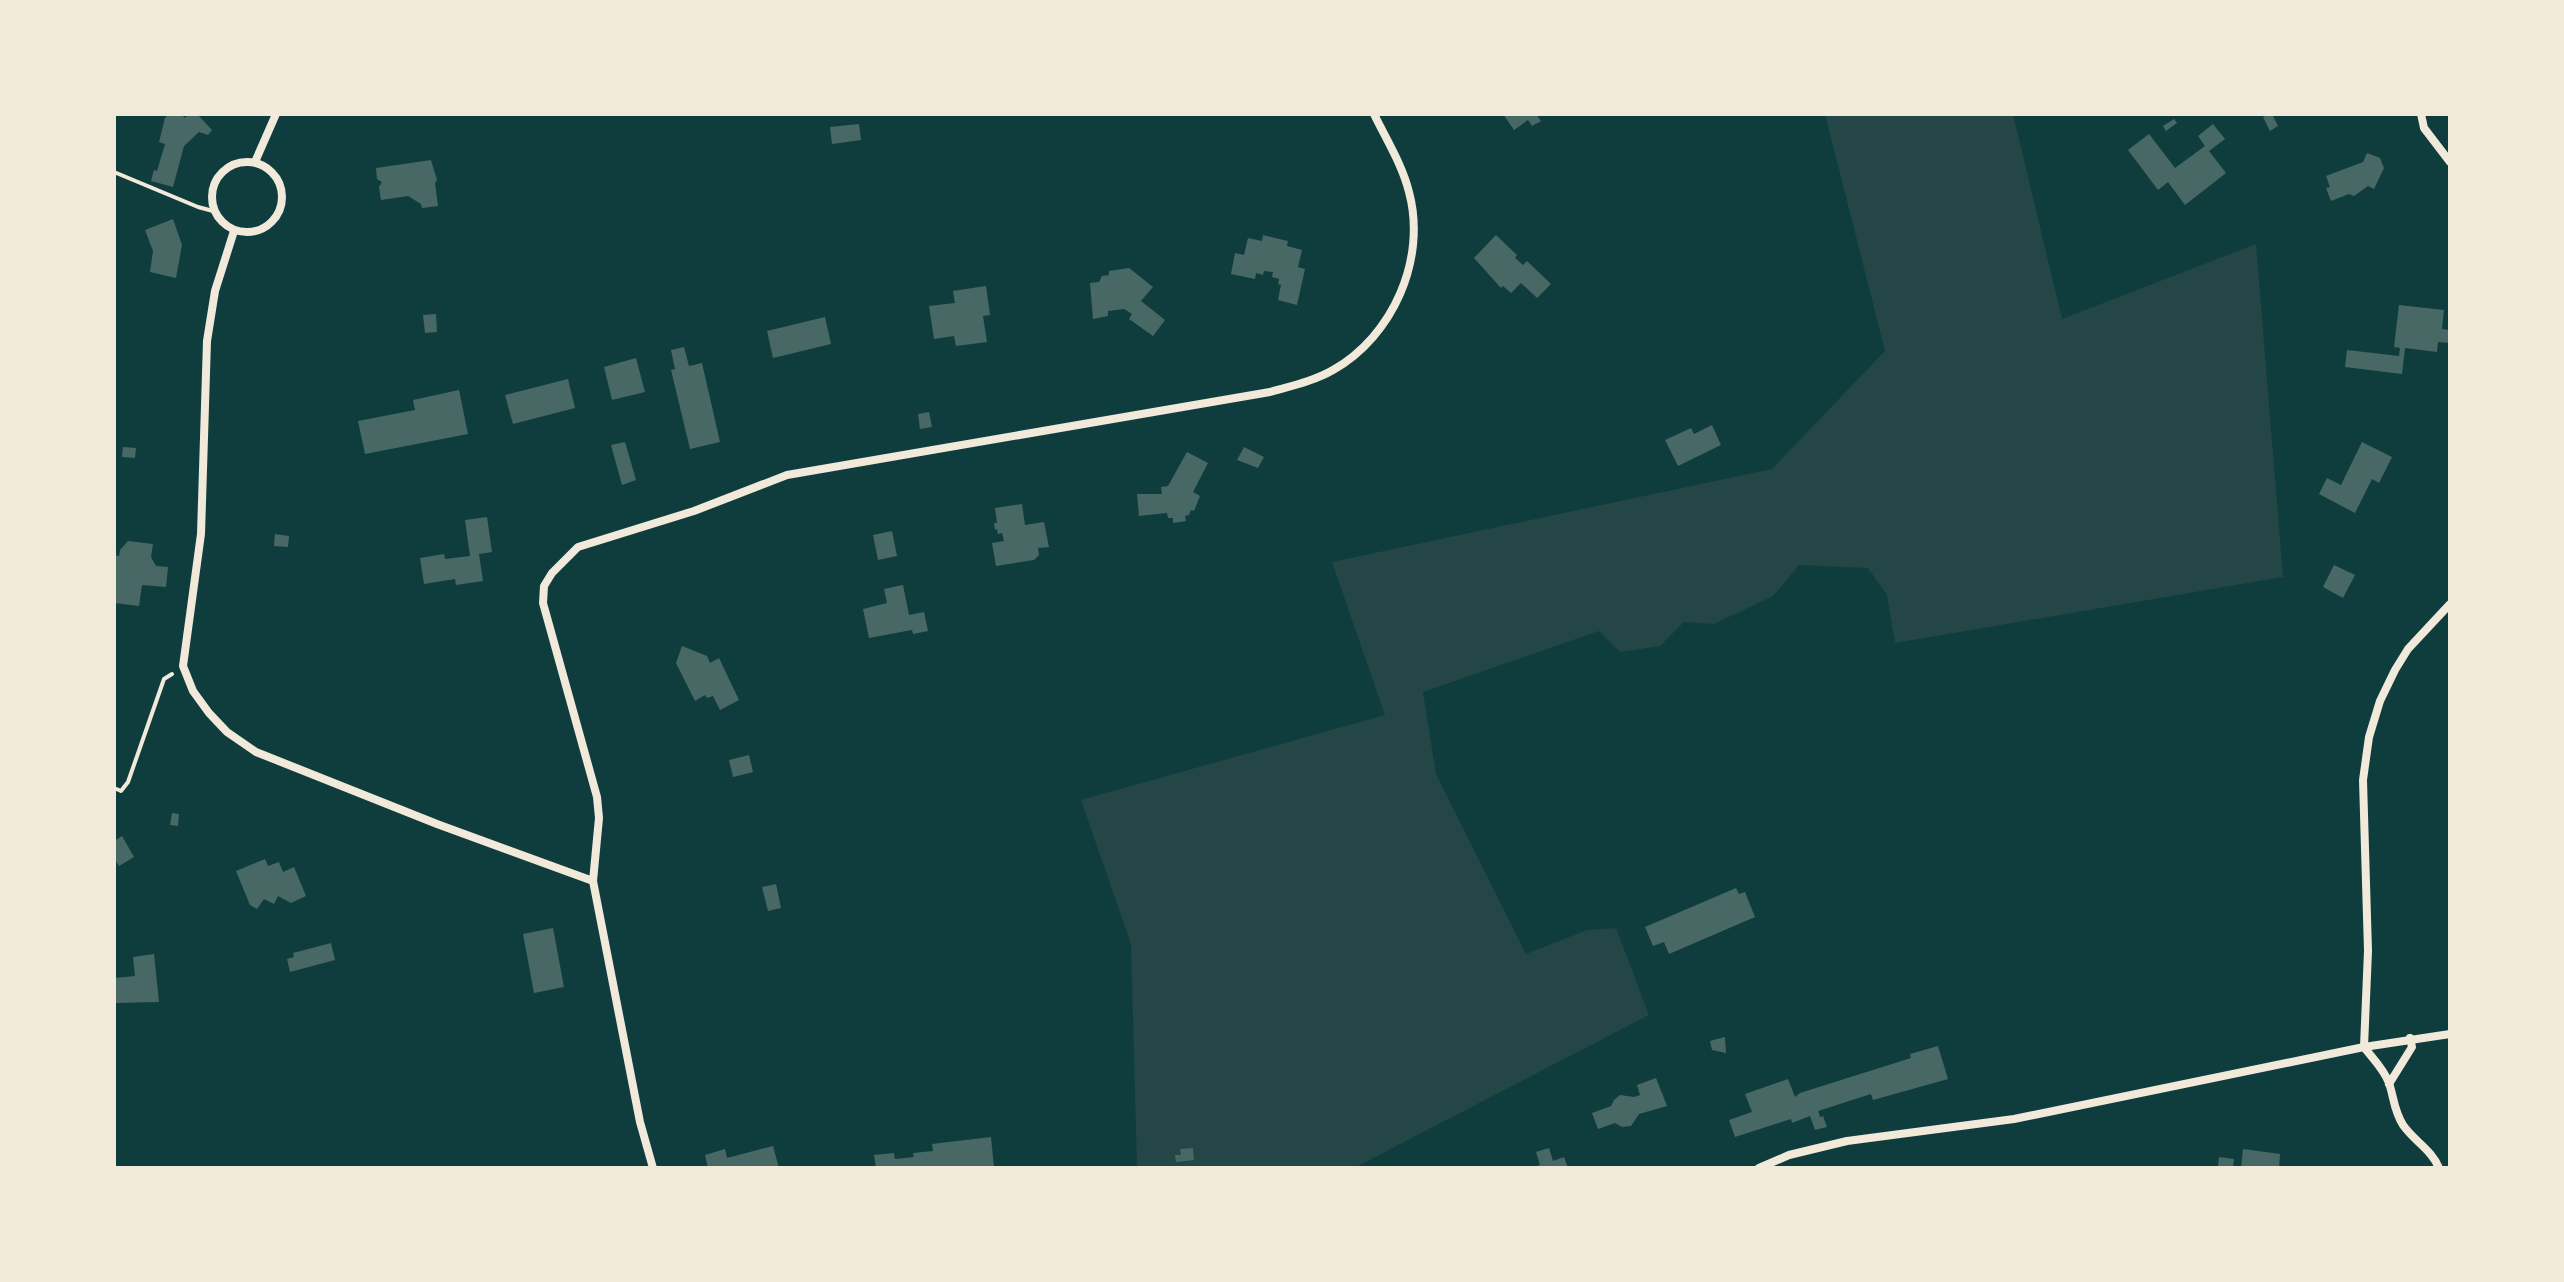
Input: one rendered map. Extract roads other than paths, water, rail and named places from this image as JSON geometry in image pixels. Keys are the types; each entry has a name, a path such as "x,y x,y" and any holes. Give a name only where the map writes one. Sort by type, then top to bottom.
{"street":[{"path":"255,162 276,114"},
{"path":"653,1168 640,1122 593,881 599,818 597,797 543,603 544,586 564,559 578,547 694,511 787,475 1270,392 1333,370 1359,351 1382,327 1412,262 1414,225 1409,192 1374,114"},
{"path":"2421,114 2424,128 2450,162"},
{"path":"243,161 255,162 267,167 278,180 283,197 275,219 262,230 247,233 234,231 222,223 213,211 211,196 216,179 229,166 243,161"},
{"path":"234,231 215,291 207,341 201,534 183,666 193,691 227,732 256,752 437,824 593,881"},
{"path":"2439,1168 2435,1157 2399,1118 2381,1067 2364,1047 2368,951 2363,780 2369,737 2380,701 2395,670 2408,649 2450,604"},
{"path":"1759,1168 1789,1155 1847,1141 2014,1119 2410,1038 2450,1034"},
{"path":"2389,1084 2412,1047 2410,1038"}]}
